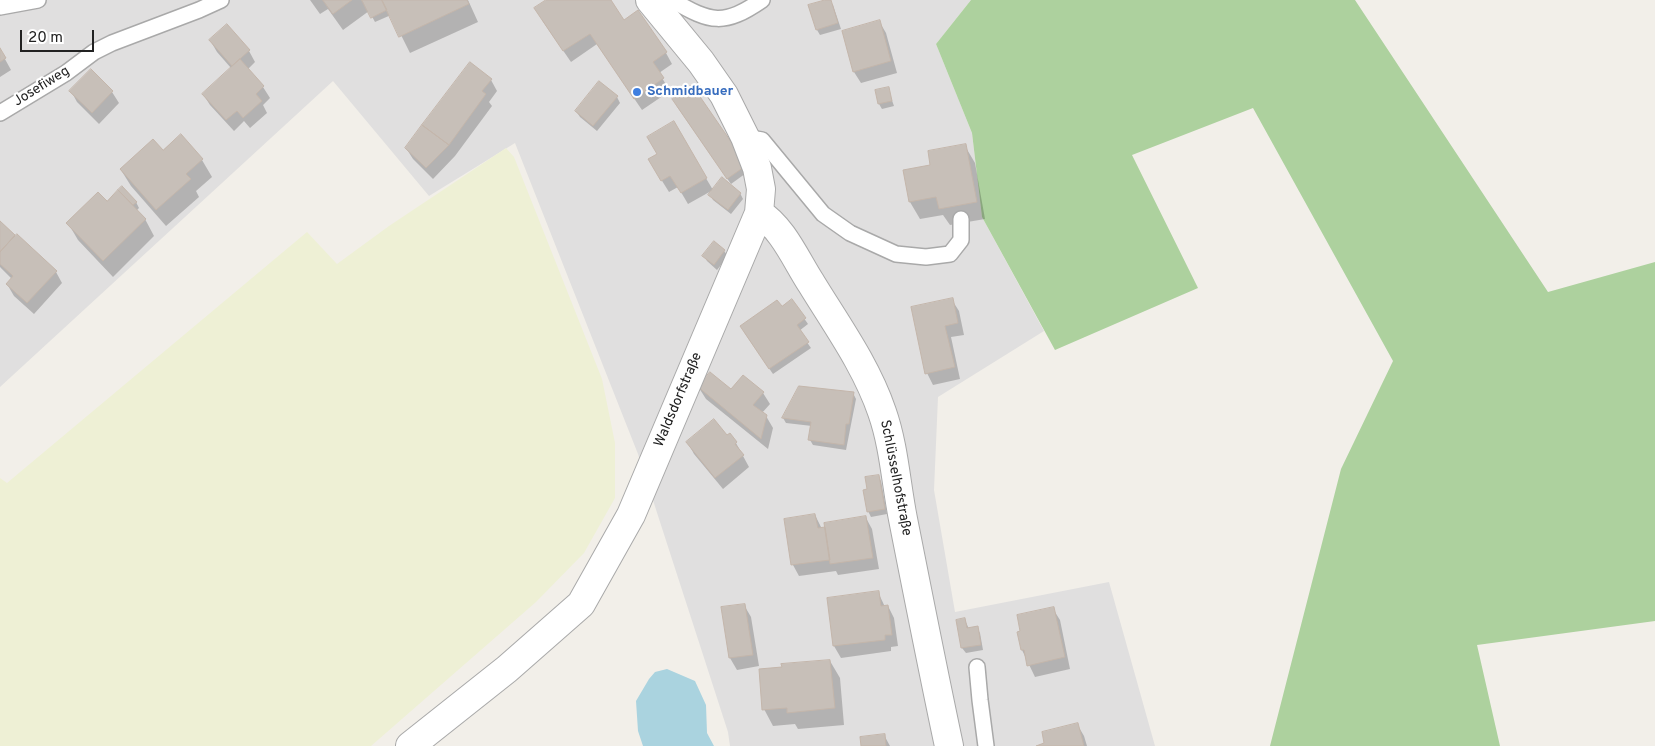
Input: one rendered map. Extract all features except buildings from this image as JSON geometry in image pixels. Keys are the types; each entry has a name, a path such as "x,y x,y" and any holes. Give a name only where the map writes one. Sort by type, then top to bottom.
{"street":[{"name":"Waldsdorfstraße","path":"410,746 506,669 581,604 630,515 760,213 761,189 757,168 745,137 724,94 701,62 650,0"},
{"name":"Schlüsselhofstraße","path":"760,213 766,217 782,237 872,386 883,413 891,445 909,551 949,746"}],"lane":[{"path":"0,8 38,0"},
{"name":"Josefiweg","path":"0,113 66,74 94,52 112,42 221,0"},
{"path":"672,0 696,14 713,18 729,18 745,12 762,0"},
{"path":"745,137 762,140 823,214 850,234 896,254 926,257 950,254 961,240 960,219"},
{"path":"977,667 986,746"}],"shaded area":[{"path":"0,0 971,0 936,44 972,133 982,217 1044,331 938,397 934,490 955,612 1109,582 1155,746 730,746 728,732 638,454 515,143 429,196 333,81 0,387"}],"green space":[{"path":"971,0 1355,0 1548,292 1655,262 1655,621 1477,645 1500,746 1270,746 1341,469 1393,361 1253,108 1132,155 1198,288 1055,350 982,217 972,133 936,44"},
{"path":"506,148 514,157 602,379 615,443 615,498 584,553 536,602 371,746 0,746 0,478 7,483 307,232 337,264 389,226"}],"water":[{"path":"667,669 695,681 706,705 707,733 714,746 643,746 638,731 636,701 655,672"}],"place":[{"name":"Schmidbauer","path":"637,92"}]}
